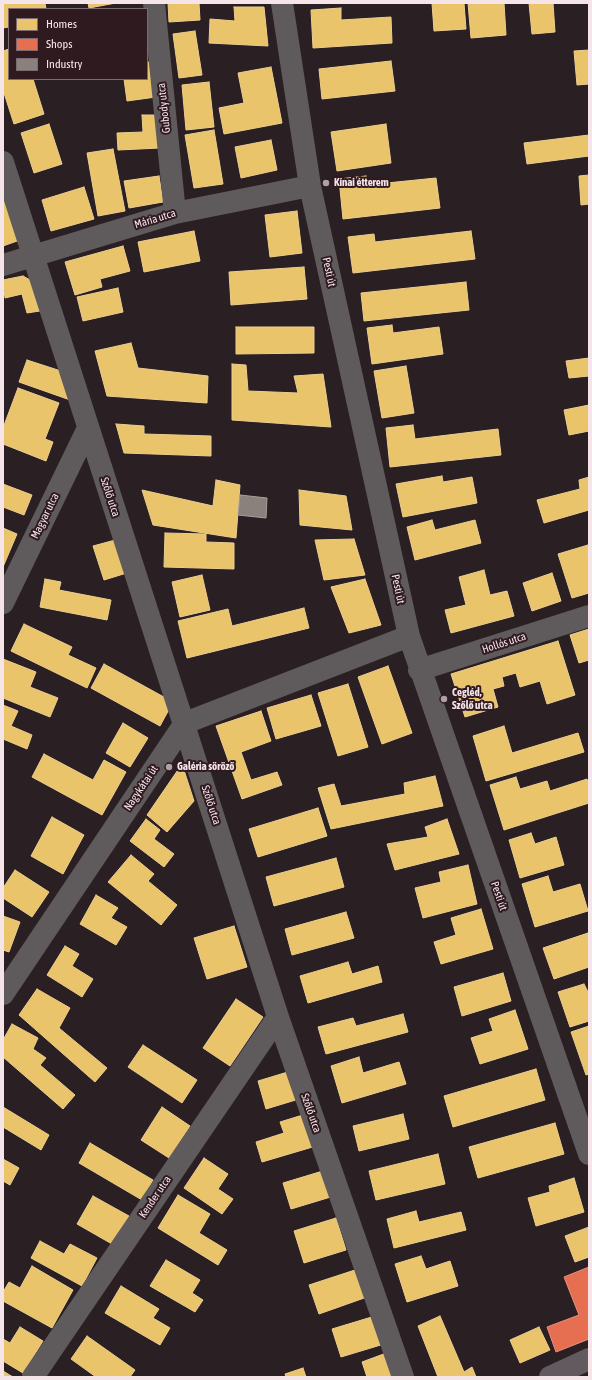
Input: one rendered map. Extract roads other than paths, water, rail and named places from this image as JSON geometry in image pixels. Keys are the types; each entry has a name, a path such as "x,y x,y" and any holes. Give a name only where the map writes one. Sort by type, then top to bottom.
{"main road":[{"path":"550,1377 589,1359"}],"street":[{"name":"Gubody utca","path":"154,3 175,212"},
{"name":"Pesti út","path":"282,3 310,186 408,636 589,1154"},
{"name":"Szőlő utca","path":"3,162 88,428 185,723 278,1017 403,1377"},
{"name":"Mária utca","path":"3,265 175,212 310,186"},
{"name":"Magyar utca","path":"3,603 88,428"},
{"name":"Hollós utca","path":"420,670 589,616"},
{"path":"185,723 408,636"},
{"name":"Nagykátai út","path":"3,994 185,723"},
{"name":"Kender utca","path":"33,1377 278,1017"}],"place":[{"name":"Kínai étterem","path":"326,183"},
{"name":"Cegléd, Szőlő utca","path":"444,699"},
{"name":"Galéria söröző","path":"169,767"}]}
